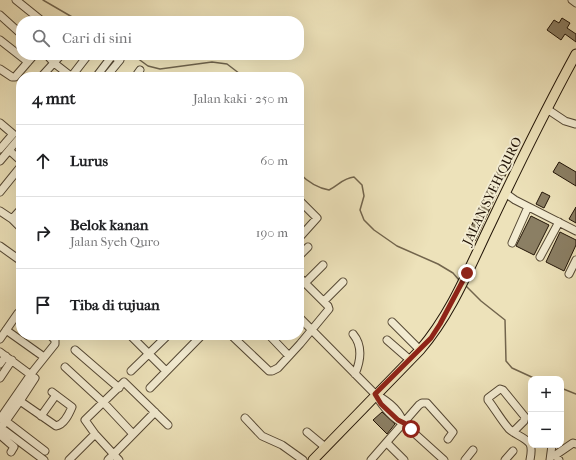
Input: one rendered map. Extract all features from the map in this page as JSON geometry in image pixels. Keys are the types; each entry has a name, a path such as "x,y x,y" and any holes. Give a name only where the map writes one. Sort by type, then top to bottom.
{"main road":[{"name":"JALAN SYEH QURO","path":"313,460 375,394 431,338 461,285 505,192 576,54"}],"street":[{"path":"16,0 36,16"},
{"path":"572,0 576,2"},
{"path":"0,15 16,29"},
{"path":"0,40 16,53"},
{"path":"19,72 28,62 25,60"},
{"path":"51,60 66,72"},
{"path":"46,72 57,60"},
{"path":"76,72 84,60"},
{"path":"100,72 109,60"},
{"path":"110,72 120,60"},
{"path":"0,69 12,77 16,76"},
{"path":"547,109 566,121 574,124"},
{"path":"0,123 13,134 0,149"},
{"path":"0,160 16,142"},
{"path":"10,150 16,156"},
{"path":"0,192 16,172"},
{"path":"505,192 515,200 576,231"},
{"path":"304,205 317,218 305,232"},
{"path":"512,243 528,207"},
{"path":"0,211 16,223"},
{"path":"12,219 16,215"},
{"path":"540,257 559,222"},
{"path":"304,251 308,247"},
{"path":"1,248 16,257"},
{"path":"569,274 576,260"},
{"path":"304,338 328,312 328,306 305,283 323,265"},
{"path":"324,301 343,282"},
{"path":"0,339 16,316"},
{"path":"392,322 420,350"},
{"path":"304,323 310,331"},
{"path":"304,326 320,337 322,342 375,394 381,404 444,460"},
{"path":"6,330 16,337"},
{"path":"353,334 360,347 359,360 355,374"},
{"path":"20,340 44,357"},
{"path":"11,452 14,447 1,434 2,419 31,374 56,340"},
{"path":"136,340 166,371"},
{"path":"131,371 163,340"},
{"path":"150,388 197,340"},
{"path":"236,340 269,371 272,371 278,368 302,340"},
{"path":"274,340 289,356"},
{"path":"388,340 410,360"},
{"path":"75,350 119,388"},
{"path":"0,364 6,356"},
{"path":"2,419 20,401 35,378 6,356"},
{"path":"0,378 6,356"},
{"path":"65,367 104,403 133,434"},
{"path":"119,460 111,457 85,420 124,382 168,425"},
{"path":"513,432 524,421 525,417 503,390 500,389 488,398 488,400 509,428 513,432 529,443 531,448 530,460"},
{"path":"20,401 41,416 56,426 59,426 62,423 72,407 54,393 41,416"},
{"path":"371,460 419,405 427,403 453,432 448,439"},
{"path":"111,457 155,412"},
{"path":"245,418 262,436 278,443 303,460"},
{"path":"2,419 45,451"},
{"path":"307,432 325,448"},
{"path":"1,434 44,460"},
{"path":"69,460 95,434"},
{"path":"387,443 404,460"},
{"path":"558,460 556,456 557,454 573,443 576,444"},
{"path":"550,460 552,448"},
{"path":"465,460 473,450"},
{"path":"505,460 513,451"}],"building":[{"path":"562,18 570,23 567,28 576,34 576,42 565,34 561,40 547,30 554,20 559,23"},
{"path":"559,162 576,172 576,186 553,172"},
{"path":"498,170 506,174 475,241 466,237"},
{"path":"542,192 550,196 544,208 536,204"},
{"path":"576,207 576,223 569,219"},
{"path":"531,216 549,225 534,255 516,246"},
{"path":"560,232 576,240 576,245 564,271 546,262"},
{"path":"382,412 395,424 387,434 373,420"}],"waterway":[{"path":"43,0 70,16"},
{"path":"140,60 148,66 160,69 212,62 227,64 237,72"},
{"path":"304,177 313,184 329,190 344,180 354,177 362,185 364,196 360,210 364,220 374,230 397,246 438,264 453,273 459,280"},
{"path":"465,285 481,301 505,320 506,361 512,368 529,376"},
{"path":"564,389 576,394"}],"route":[{"path":"411,429 398,420 381,404 375,394 431,338 453,301 467,273"}]}
